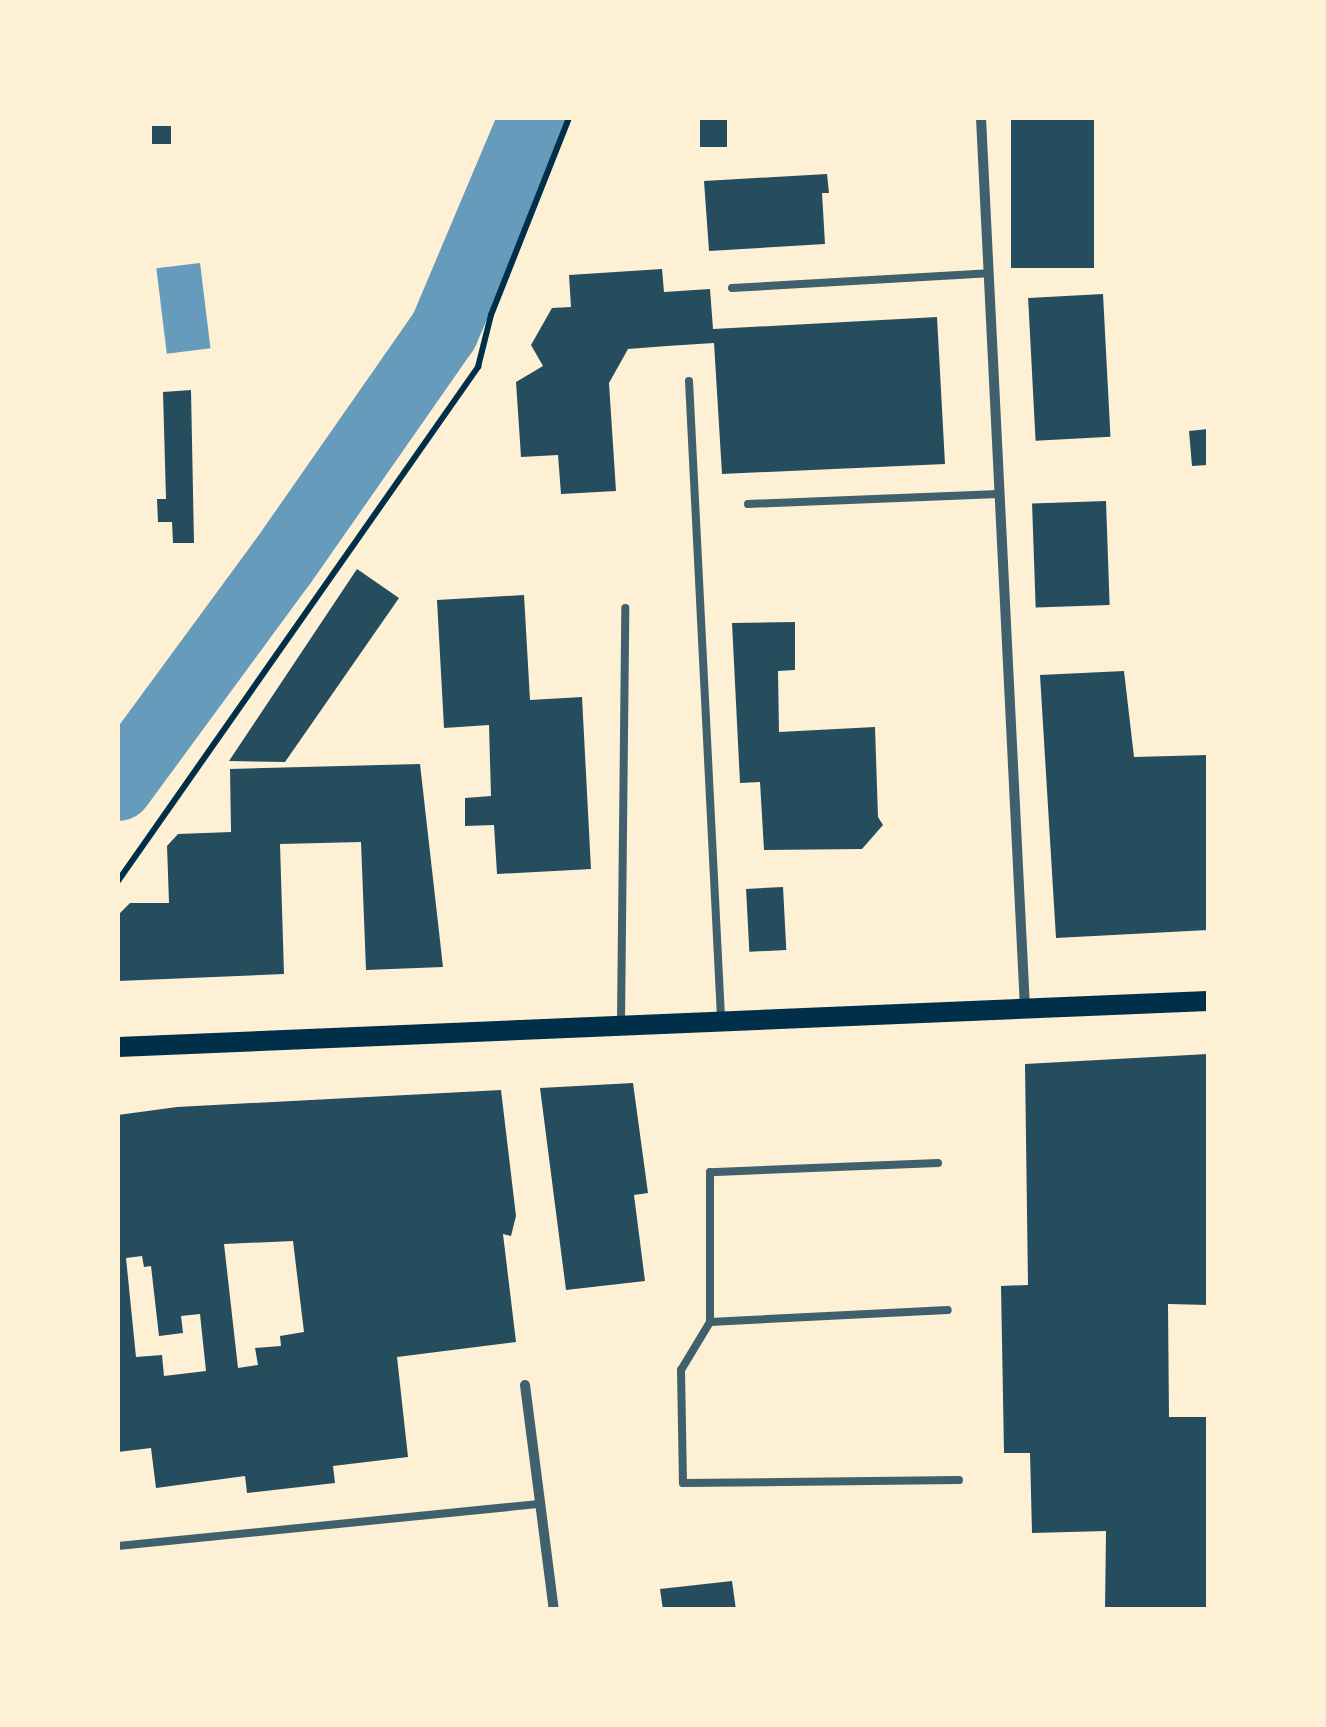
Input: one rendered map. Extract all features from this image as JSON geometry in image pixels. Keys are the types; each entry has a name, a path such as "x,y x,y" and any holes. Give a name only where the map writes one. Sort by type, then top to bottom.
{"main road":[{"path":"118,1048 1208,1001"}],"street":[{"path":"982,118 1025,1007"},
{"path":"525,1385 554,1610"}],"lane":[{"path":"732,288 989,273"},
{"path":"689,381 720,1022"},
{"path":"748,504 1000,494"},
{"path":"621,1026 625,608"},
{"path":"938,1163 710,1172 710,1322 682,1370 683,1483 959,1480"},
{"path":"710,1322 948,1310"},
{"path":"118,1546 540,1504"}],"path":[{"path":"118,881 478,367 491,315 569,118"}],"water":[{"path":"200,263 210,348 167,354 156,268"}],"building":[{"path":"700,118 727,118 727,147 700,147"},
{"path":"1011,118 1094,118 1094,268 1011,268"},
{"path":"152,126 171,126 171,144 152,144"},
{"path":"827,174 829,193 822,193 825,244 709,251 704,181"},
{"path":"662,269 664,292 710,289 713,329 937,317 945,464 722,474 714,343 628,349 609,383 616,491 561,494 558,455 521,457 516,382 543,366 531,345 552,308 571,307 569,275"},
{"path":"1103,294 1110,437 1036,441 1028,298"},
{"path":"191,390 194,543 173,543 172,522 158,522 157,499 166,499 163,392"},
{"path":"1208,429 1208,465 1192,466 1189,431"},
{"path":"1106,501 1110,605 1036,608 1032,504"},
{"path":"357,569 399,598 285,762 229,761"},
{"path":"524,595 530,700 582,697 591,869 497,874 494,825 465,826 465,798 491,796 489,725 444,728 437,600"},
{"path":"795,622 795,670 778,671 779,732 875,727 878,817 883,825 862,849 764,850 760,782 740,783 732,623"},
{"path":"1124,671 1134,757 1208,755 1208,930 1056,938 1040,675"},
{"path":"420,764 443,967 366,970 361,842 280,844 284,974 118,981 118,915 130,903 169,903 167,846 178,834 231,832 230,769"},
{"path":"783,887 786,950 749,952 746,889"},
{"path":"1208,1054 1208,1305 1168,1304 1169,1417 1208,1417 1208,1610 1105,1610 1106,1531 1032,1533 1030,1453 1004,1453 1001,1286 1028,1285 1025,1064"},
{"path":"633,1083 648,1193 634,1195 645,1281 566,1290 540,1088"},
{"path":"501,1090 516,1216 511,1236 503,1234 516,1342 397,1357 408,1457 333,1466 335,1483 247,1493 245,1476 156,1488 151,1448 118,1452 118,1115 177,1107","holes":["293,1241 304,1332 280,1336 281,1346 255,1348 258,1365 238,1368 224,1244","142,1256 144,1267 151,1266 159,1336 183,1333 181,1316 200,1314 206,1371 164,1376 162,1355 136,1357 126,1258"]},
{"path":"732,1581 736,1610 663,1610 660,1589"}],"waterway":[{"path":"118,786 282,563 444,331 534,118"}]}
